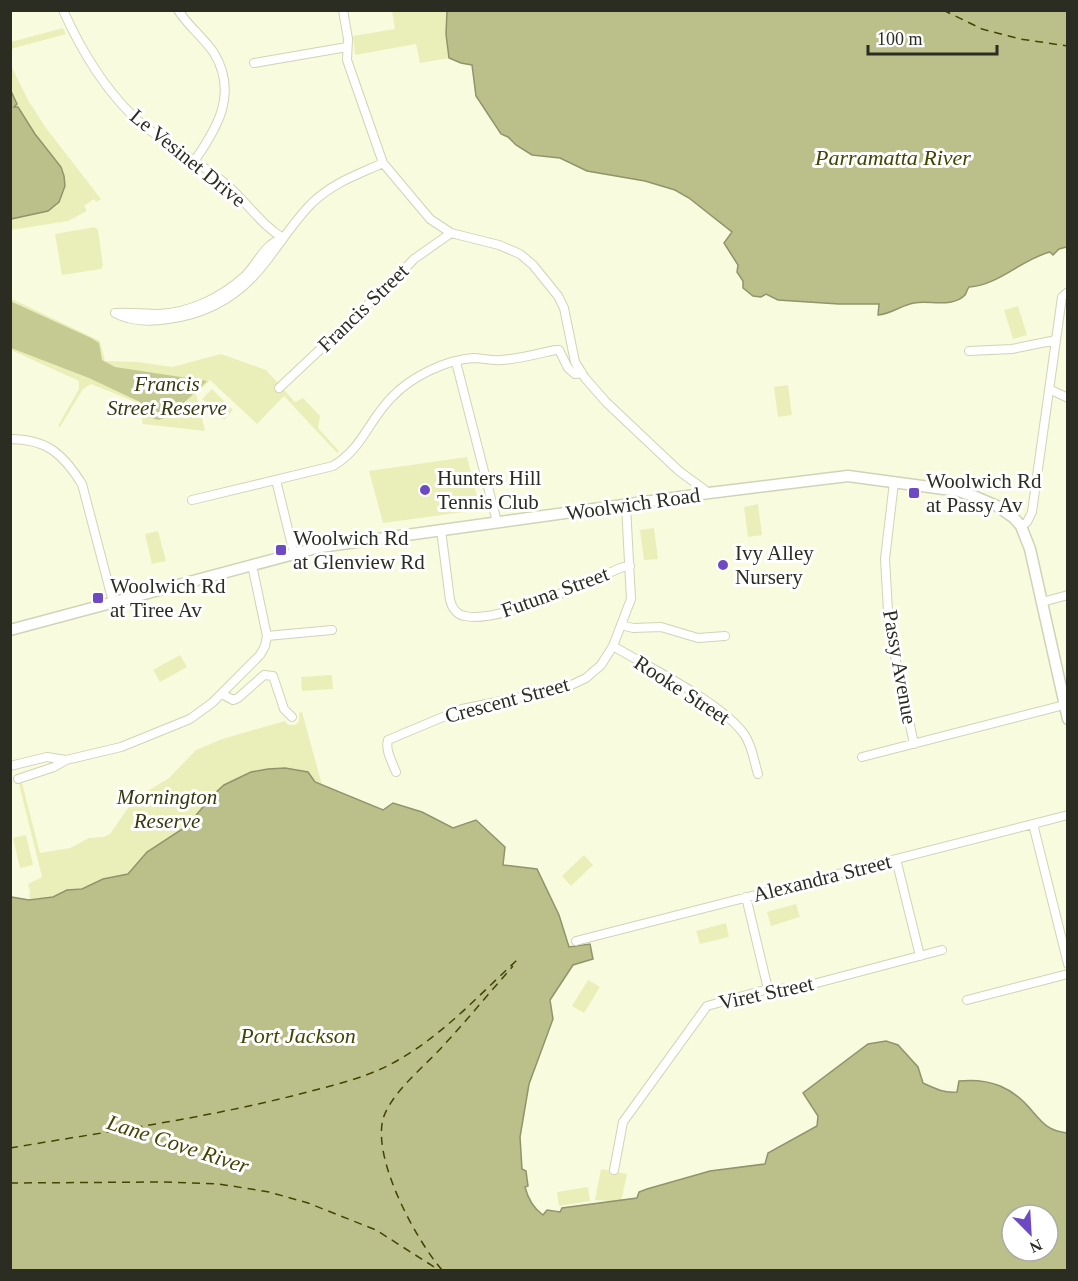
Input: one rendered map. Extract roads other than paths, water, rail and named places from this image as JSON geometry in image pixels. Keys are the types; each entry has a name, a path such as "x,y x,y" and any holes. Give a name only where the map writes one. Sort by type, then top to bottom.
{"street":[{"name":"Le Vesinet Drive","path":"63,10 91,61 124,106 153,131 195,160 238,195 270,230 283,237"},
{"path":"178,10 186,23 213,51 219,63 225,93 218,125 195,160"},
{"path":"343,10 348,47 347,60 383,163 430,219 451,233 499,245 520,254 533,265 558,296 564,308 575,362 582,373 606,402 674,467 709,493"},
{"path":"254,63 348,47"},
{"path":"283,237 271,241 245,275 220,295 204,303 184,310 160,314 114,313 126,319 153,321 187,316 224,301 250,280 312,203 339,181 383,163"},
{"name":"Francis Street","path":"279,388 414,259 451,233"},
{"path":"1068,292 1062,297 1064,315 1056,340 1032,512 1027,522 1021,526 1030,549 1068,719"},
{"path":"969,351 1012,349 1056,340"},
{"path":"192,500 333,466 344,460 356,449 372,421 398,390 429,370 472,358 501,360 558,350 568,368 575,374 582,373"},
{"path":"456,363 497,522"},
{"path":"1049,389 1068,398"},
{"path":"10,439 23,439 45,444 76,474 82,484 113,602"},
{"name":"Woolwich Road","path":"10,630 294,554 346,543 848,476 959,491 1002,509 1021,526"},
{"path":"276,480 294,554"},
{"name":"Passy Avenue","path":"894,482 885,559 889,628 914,744"},
{"name":"Crescent Street","path":"396,772 389,754 388,740 462,709 565,687 586,678 601,665 613,646 631,599 626,506"},
{"name":"Futuna Street","path":"441,530 450,600 455,611 464,616 493,615 535,603 630,566"},
{"path":"18,779 66,760 121,747 166,729 198,714 222,693 260,655 265,646 267,636 252,565"},
{"path":"1042,602 1068,595"},
{"path":"621,624 633,628 661,627 698,638 725,636"},
{"path":"267,636 332,630"},
{"name":"Rooke Street","path":"613,646 686,688 728,718 746,737 758,774"},
{"path":"222,693 233,700 238,698 268,674 276,681 284,709 292,717"},
{"path":"862,757 1064,705"},
{"path":"10,766 47,757 66,760"},
{"name":"Alexandra Street","path":"576,940 1068,815"},
{"path":"1033,824 1068,964"},
{"path":"896,859 920,956"},
{"path":"746,897 768,989"},
{"name":"Viret Street","path":"614,1170 623,1122 708,1006 768,989 798,988 942,951"},
{"path":"967,1000 1068,974"}],"water":[{"name":"Parramatta River","path":"447,11 1067,11 1067,247 1059,249 1053,255 1050,252 1040,255 990,282 969,287 960,299 941,303 914,303 878,315 879,304 778,300 766,294 761,297 753,296 743,288 743,281 737,272 738,265 724,243 732,232 689,198 675,190 645,181 587,171 560,158 532,155 501,134 476,96 472,65 449,58 446,34"},
{"path":"11,91 17,104 14,107 18,107 35,134 61,167 65,186 59,202 48,211 11,219"},
{"name":"Port Jackson","path":"285,768 308,772 315,782 383,810 393,803 422,812 453,828 476,820 505,847 503,865 537,869 559,915 569,947 590,944 593,959 573,965 550,1000 553,1019 529,1084 520,1137 522,1169 526,1171 528,1186 525,1187 529,1199 543,1215 547,1210 560,1212 562,1208 637,1198 639,1192 647,1189 710,1171 765,1164 768,1153 817,1126 818,1116 803,1093 868,1044 886,1041 898,1045 918,1067 923,1083 952,1092 957,1092 959,1081 981,1081 1000,1086 1017,1096 1048,1127 1067,1133 1067,1270 11,1270 11,897 29,900 53,897 67,890 82,889 103,879 128,874 147,852 187,826 224,785 251,772"}],"place":[{"name":"Hunters Hill Tennis Club","path":"425,490"},
{"name":"Woolwich Rd at Passy Av","path":"914,493"},
{"name":"Woolwich Rd at Glenview Rd","path":"281,550"},
{"name":"Ivy Alley Nursery","path":"723,565"},
{"name":"Woolwich Rd at Tiree Av","path":"98,598"}],"park label":[{"name":"Francis Street Reserve","path":"167,396"},
{"name":"Mornington Reserve","path":"167,809"}],"water label":[{"name":"Lane Cove River","path":"178,1144"}]}
